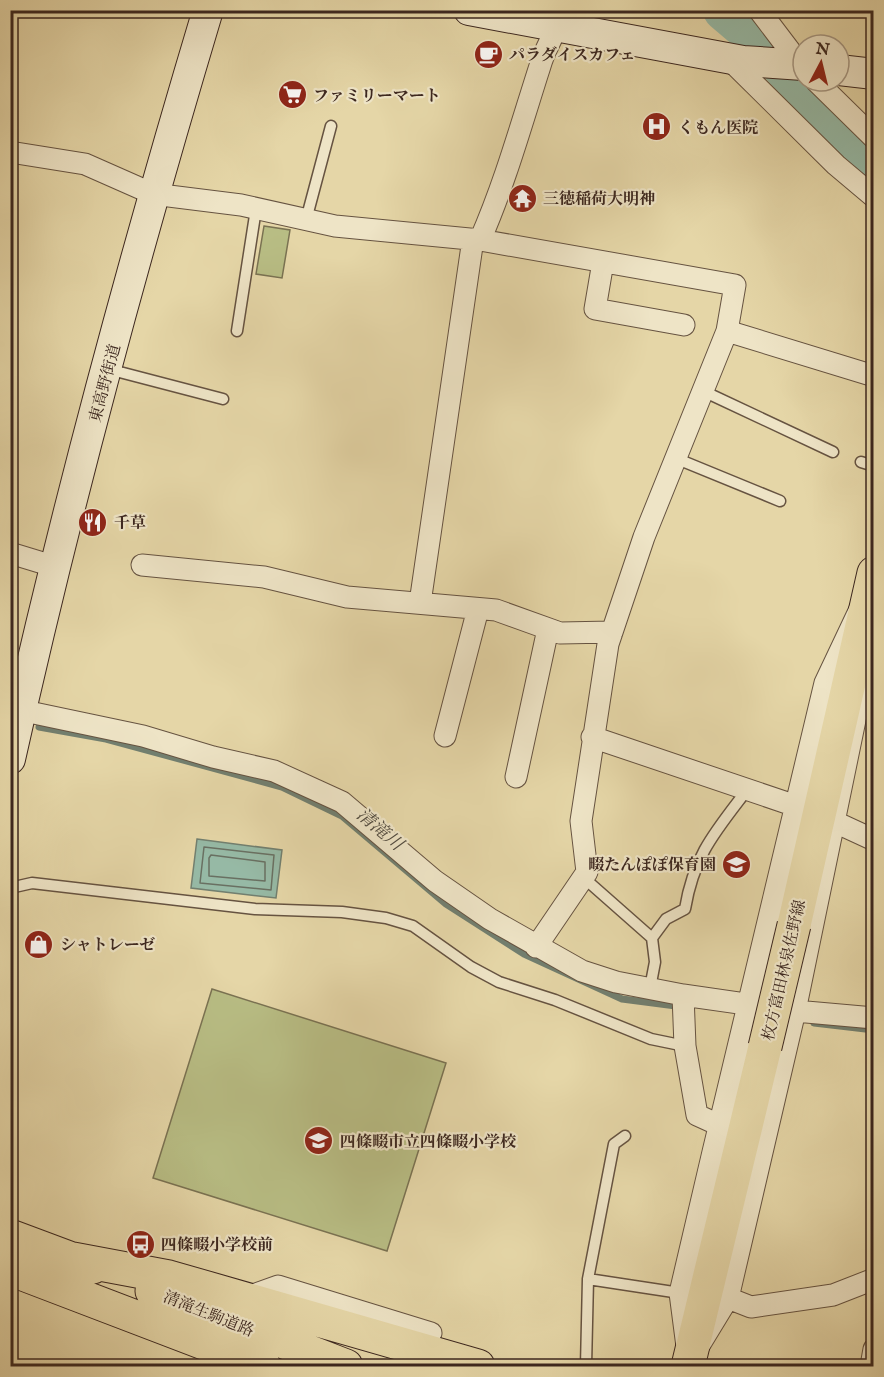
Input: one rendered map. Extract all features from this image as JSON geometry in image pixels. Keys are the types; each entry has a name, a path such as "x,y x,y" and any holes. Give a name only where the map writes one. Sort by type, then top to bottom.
{"main road":[{"name":"枚方富田林泉佐野線","path":"688,1364 794,924 871,582"},
{"path":"10,1236 73,1259 169,1276 478,1366"},
{"name":"清滝生駒道路","path":"73,1259 346,1366"},
{"name":"清滝生駒道路","path":"10,1269 264,1366"}],"street":[{"name":"東高野街道","path":"10,759 16,708 56,567 153,194 208,10"},
{"path":"469,10 559,20 735,59 791,68"},
{"path":"759,10 791,52"},
{"path":"420,603 476,240 502,189 541,62 559,20"},
{"path":"735,59 836,165 873,197"},
{"path":"851,71 873,74"},
{"path":"828,93 873,138"},
{"path":"10,152 85,164 153,194 256,209 335,226 476,240 735,285 727,331 644,537 612,632 592,737 581,821 587,873 536,946"},
{"path":"603,262 596,309 684,326"},
{"path":"727,331 873,376"},
{"path":"10,554 56,567"},
{"path":"142,565 264,577 347,597 496,610 560,633 612,632"},
{"path":"688,1364 680,1293 825,683 871,582"},
{"path":"688,1364 728,1298 795,1011 835,822 860,696 871,582"},
{"path":"445,736 478,609"},
{"path":"516,777 548,629"},
{"path":"16,708 143,736 284,775 342,802 435,881 490,919 582,971 683,995 795,1011 873,1018"},
{"path":"592,737 796,806"},
{"path":"835,822 873,840"},
{"path":"683,995 686,1046 697,1115 720,1125"},
{"path":"728,1298 751,1307 834,1295 873,1279"},
{"path":"245,1298 278,1286 431,1333"},
{"path":"871,1366 873,1349"}],"lane":[{"path":"306,220 331,126"},
{"path":"237,331 256,209"},
{"path":"108,369 223,399"},
{"path":"703,390 833,452"},
{"path":"675,458 780,501"},
{"path":"861,462 873,466"},
{"path":"651,938 666,919 685,909 689,884 707,842 747,790"},
{"path":"584,878 651,938 655,962 650,988"},
{"path":"10,888 32,883 255,909 342,912 386,918 413,926 471,967 499,982 555,1000 651,1039 686,1046"},
{"path":"586,1366 588,1279 614,1144 625,1136"},
{"path":"588,1279 680,1293"}],"green space":[{"path":"264,226 290,230 282,278 256,274"},
{"path":"212,989 446,1063 387,1251 153,1178"}],"water":[{"path":"197,839 282,850 276,898 191,888"}],"waterway":[{"path":"724,10 757,38 874,167"},
{"name":"清滝川","path":"39,727 106,739 282,787 342,816 446,904 524,954 622,999 676,1006"},
{"name":"清滝川","path":"814,1023 874,1030"}],"place":[{"name":"パラダイスカフェ","path":"488,54"},
{"name":"ファミリーマート","path":"292,95"},
{"name":"くもん医院","path":"657,127"},
{"name":"三徳稲荷大明神","path":"522,198"},
{"name":"千草","path":"93,522"},
{"name":"畷たんぽぽ保育園","path":"737,864"},
{"name":"シャトレーゼ","path":"39,944"},
{"name":"四條畷市立四條畷小学校","path":"319,1141"},
{"name":"四條畷小学校前","path":"140,1244"}]}
